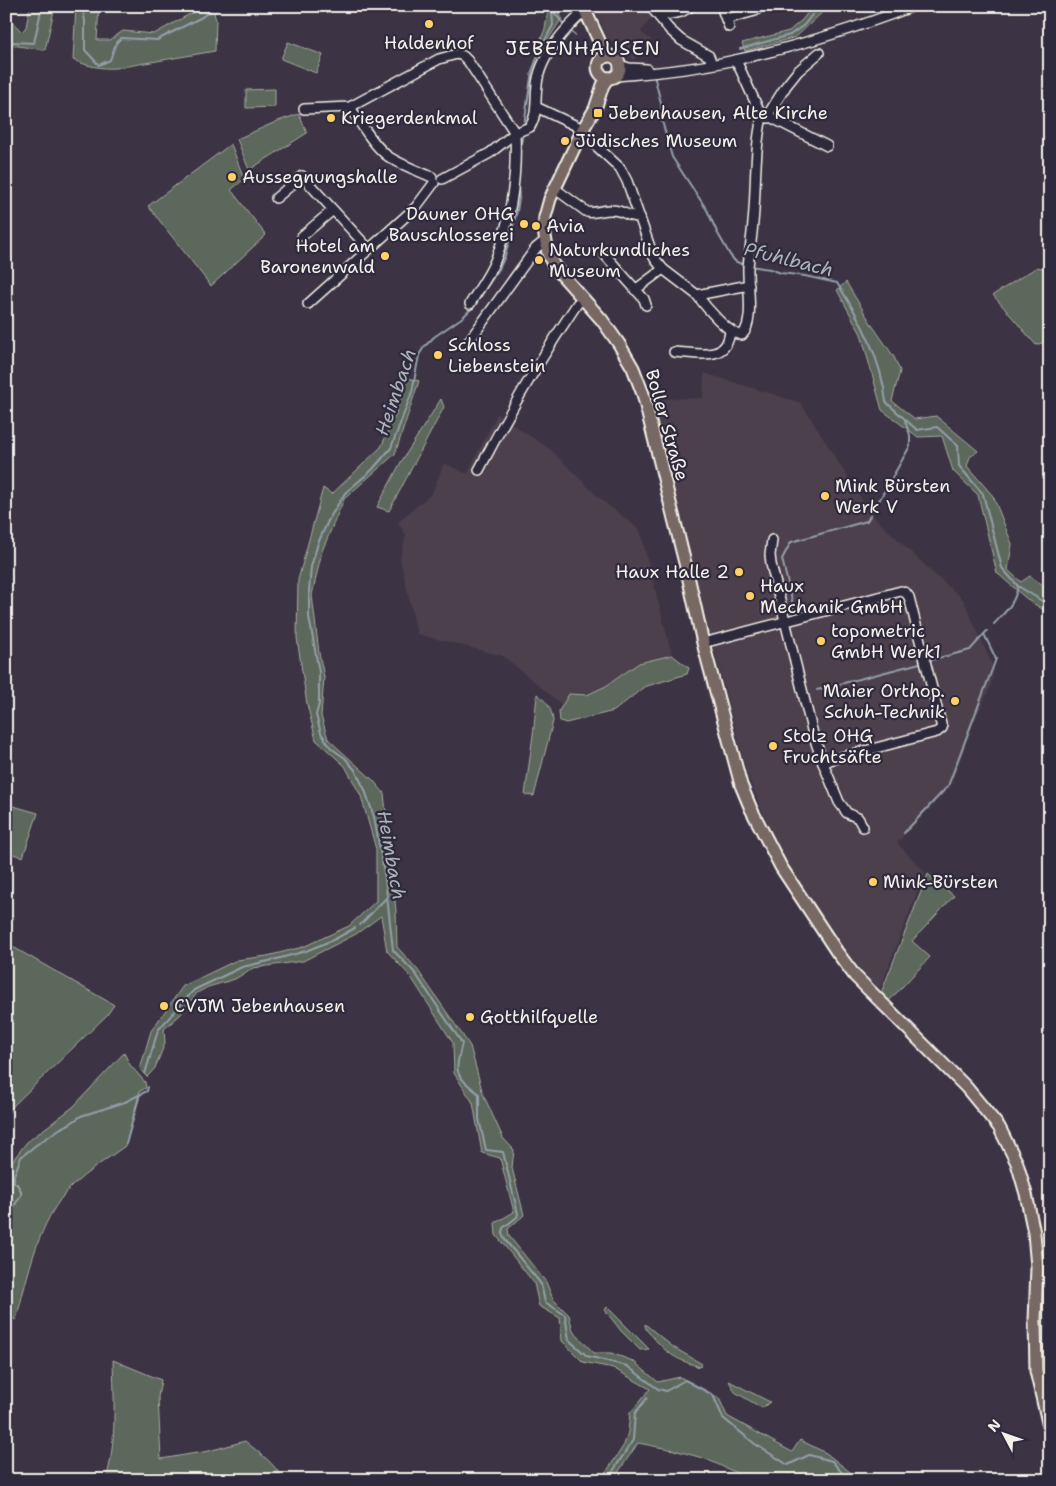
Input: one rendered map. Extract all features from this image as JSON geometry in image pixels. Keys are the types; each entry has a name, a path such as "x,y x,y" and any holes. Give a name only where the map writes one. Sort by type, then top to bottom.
{"main road":[{"path":"584,9 605,57"},
{"path":"605,57 615,58 614,73 602,76 598,70 600,61 605,57"},
{"name":"Boller Straße","path":"583,129 598,70"},
{"name":"Boller Straße","path":"614,73 603,85 595,109 554,188 545,217 544,230 548,254 554,266 602,320 633,368 642,394 703,643 742,785 751,809 780,867 855,976 981,1104 998,1127 1016,1162 1026,1194 1034,1233 1036,1267 1036,1371 1050,1431"}],"street":[{"path":"650,6 668,30 711,60"},
{"path":"659,16 680,12 692,6"},
{"path":"721,6 728,23 755,11 760,6"},
{"path":"614,73 648,74 711,60 736,60 750,57 793,46 914,6"},
{"path":"308,304 416,208 436,180 490,153 516,132 530,127 536,107 539,72 545,58 584,9"},
{"path":"536,107 583,129 592,142 620,168 628,181 652,253 663,269 697,295 709,310 730,330 738,335 742,335 746,332 749,315 748,267 754,210 757,140 765,118 786,86 798,71 819,53"},
{"path":"304,109 350,107 437,60 457,54 463,56 468,61 516,132 513,194 507,222 494,262 470,304"},
{"path":"736,60 765,118"},
{"path":"350,107 381,150 388,156 436,180"},
{"path":"765,118 772,118 827,146"},
{"path":"276,198 302,176 369,249"},
{"path":"554,188 587,212 617,210 633,218 640,217"},
{"path":"302,236 333,210"},
{"path":"466,345 536,248 546,240"},
{"path":"605,255 644,299 646,305"},
{"path":"635,290 663,269"},
{"path":"697,295 748,285"},
{"path":"479,470 506,418 545,351 576,304 583,298"},
{"path":"674,352 714,354 720,352 724,349 730,338 730,330"},
{"path":"772,540 771,564 813,734 839,802 847,813 858,818 863,827"},
{"path":"703,643 902,591 909,597 942,728 937,732 823,763"}],"shaded area":[{"path":"593,6 644,6 653,16 641,32 651,40 634,60 606,36"},
{"path":"704,373 801,403 871,514 963,599 994,669 990,688 976,717 950,787 897,843 925,872 879,991 843,949 779,852 747,774 696,582 654,407 661,399 703,398"},
{"path":"497,414 551,450 597,496 640,530 672,655 639,664 606,686 587,695 570,694 562,705 503,656 417,634 400,558 406,536 398,522 432,493 444,463 467,474"}],"green space":[{"path":"30,6 55,6 45,50 11,45 6,41 6,15 22,32 26,27"},
{"path":"76,6 99,6 97,40 110,40 123,31 154,34 197,10 200,6 221,6 214,13 216,20 215,51 116,68 84,64 73,60"},
{"path":"544,6 553,6 562,18 542,49 538,46 545,29 548,10"},
{"path":"813,6 829,6 796,37 745,51 742,43 789,31 802,20"},
{"path":"288,42 323,55 316,73 281,59"},
{"path":"275,89 275,107 246,108 246,90"},
{"path":"299,114 307,133 249,170 237,139"},
{"path":"231,144 244,179 231,190 266,235 211,286 148,206"},
{"path":"1037,267 1050,270 1050,340 1036,345 993,295"},
{"path":"846,282 894,357 900,371 892,401 915,419 936,416 978,451 970,457 967,466 993,496 1012,544 1008,570 1021,582 1030,576 1050,590 1050,614 1028,600 997,573 978,495 953,471 942,436 918,437 882,410 861,334 837,290"},
{"path":"404,377 419,381 395,454 344,499 322,551 312,595 324,677 321,716 328,739 373,780 384,793 396,911 397,947 417,969 470,1046 483,1094 503,1138 514,1150 512,1168 524,1215 508,1229 509,1236 546,1282 553,1299 569,1315 573,1331 594,1353 611,1353 633,1361 658,1382 680,1377 719,1398 727,1416 792,1452 800,1440 826,1453 860,1480 805,1480 788,1474 786,1480 752,1480 706,1459 638,1443 613,1480 601,1480 624,1445 628,1432 630,1413 650,1389 613,1368 583,1362 562,1341 560,1318 539,1306 534,1283 496,1235 495,1223 514,1212 500,1158 482,1153 473,1103 454,1073 453,1043 411,977 387,951 381,916 356,934 303,961 253,968 235,979 208,987 197,993 180,1015 164,1029 165,1043 155,1068 147,1077 140,1069 151,1031 183,986 237,960 267,956 303,947 349,926 376,901 376,849 361,796 345,766 316,740 307,704 297,638 298,580 323,488 332,494 381,447 396,414"},
{"path":"441,399 444,407 389,511 377,507 401,462"},
{"path":"672,655 689,668 687,674 644,687 614,711 566,723 560,721 559,711 569,694 587,695 606,686 639,663"},
{"path":"537,694 548,705 553,721 534,796 525,795"},
{"path":"6,804 38,813 23,857 6,852"},
{"path":"928,874 954,896 912,941 930,957 889,1001 881,993"},
{"path":"6,943 114,1005 107,1015 14,1105 6,1116"},
{"path":"124,1053 130,1065 145,1082 146,1088 140,1091 125,1146 91,1170 60,1199 36,1249 16,1320 6,1315 6,1170 27,1142 73,1107"},
{"path":"607,1307 649,1349 640,1350 621,1331 605,1310"},
{"path":"645,1324 673,1347 702,1364 700,1367 685,1362 669,1353 648,1331"},
{"path":"113,1360 161,1380 158,1397 161,1459 209,1451 245,1441 271,1463 283,1480 106,1480 110,1465 113,1435"},
{"path":"729,1381 770,1402 762,1408 735,1392"}],"waterway":[{"name":"Pfuhlbach","path":"6,34 12,42 34,43 42,6"},
{"name":"Pfuhlbach","path":"82,6 85,21 85,50 99,65 110,60 116,43 121,38 157,40 202,17 216,6"},
{"name":"Pfuhlbach","path":"549,6 566,27"},
{"path":"740,49 790,35 804,25 819,6"},
{"name":"Heimbach","path":"524,125 532,71 553,25 552,10"},
{"name":"Pfuhlbach","path":"569,30 575,35"},
{"name":"Pfuhlbach","path":"654,75 661,103 661,117 672,157 707,210 730,255 735,261 745,266"},
{"name":"Heimbach","path":"519,157 523,132"},
{"name":"Heimbach","path":"475,304 499,269 505,256 517,211 518,185"},
{"name":"Pfuhlbach","path":"750,266 837,283 869,340 880,370 886,402 917,430 937,427 958,446 959,466 983,494 1002,568 1018,586 1050,606"},
{"name":"Heimbach","path":"472,308 424,347 419,355 412,392 391,448 372,470 345,493 329,519 318,543 311,567 309,617 319,672 319,704 316,715 321,733 331,748 345,758 355,770 365,790 374,817 385,878 393,950 415,973 462,1043 457,1067 458,1072 464,1082 479,1094 479,1119 486,1150 503,1152 518,1214 517,1217 503,1228 502,1233 505,1240 541,1284 545,1302 565,1315 569,1340 587,1356 627,1366 658,1389 666,1391 685,1380 713,1395 723,1418 755,1444 788,1465 809,1455 832,1461 848,1480"},
{"path":"876,506 910,446 910,435 905,421"},
{"path":"795,613 782,559 791,542 867,521 871,514"},
{"path":"994,624 1012,603 1018,586"},
{"path":"931,660 970,650 987,631"},
{"path":"904,833 948,786 996,659 984,634"},
{"path":"817,690 920,663"},
{"path":"360,925 388,896"},
{"path":"145,1074 158,1030 194,990 242,967 306,951 355,928"},
{"path":"6,1238 13,1208 21,1195 17,1184 14,1183 14,1175 21,1157 81,1116 125,1102 147,1091 148,1087"},
{"path":"126,1144 140,1094"},
{"path":"608,1480 633,1440 635,1413 647,1398"}],"place":[{"name":"Haldenhof","path":"429,24"},
{"name":"Jebenhausen, Alte Kirche","path":"598,113"},
{"name":"Kriegerdenkmal","path":"331,118"},
{"name":"Jüdisches Museum","path":"565,141"},
{"name":"Aussegnungshalle","path":"232,177"},
{"name":"Dauner OHG Bauschlosserei","path":"524,224"},
{"name":"Avia","path":"536,226"},
{"name":"Hotel am Baronenwald","path":"385,256"},
{"name":"Naturkundliches Museum","path":"539,260"},
{"name":"Schloss Liebenstein","path":"438,355"},
{"name":"Mink Bürsten Werk V","path":"825,496"},
{"name":"Haux Halle 2","path":"739,572"},
{"name":"Haux Mechanik GmbH","path":"750,596"},
{"name":"topometric GmbH Werk1","path":"821,641"},
{"name":"Maier Orthop. Schuh-Technik","path":"955,701"},
{"name":"Stolz OHG Fruchtsäfte","path":"773,746"},
{"name":"Mink-Bürsten","path":"873,882"},
{"name":"CVJM Jebenhausen","path":"164,1006"},
{"name":"Gotthilfquelle","path":"470,1017"}],"district":[{"name":"JEBENHAUSEN","path":"583,48"}]}
